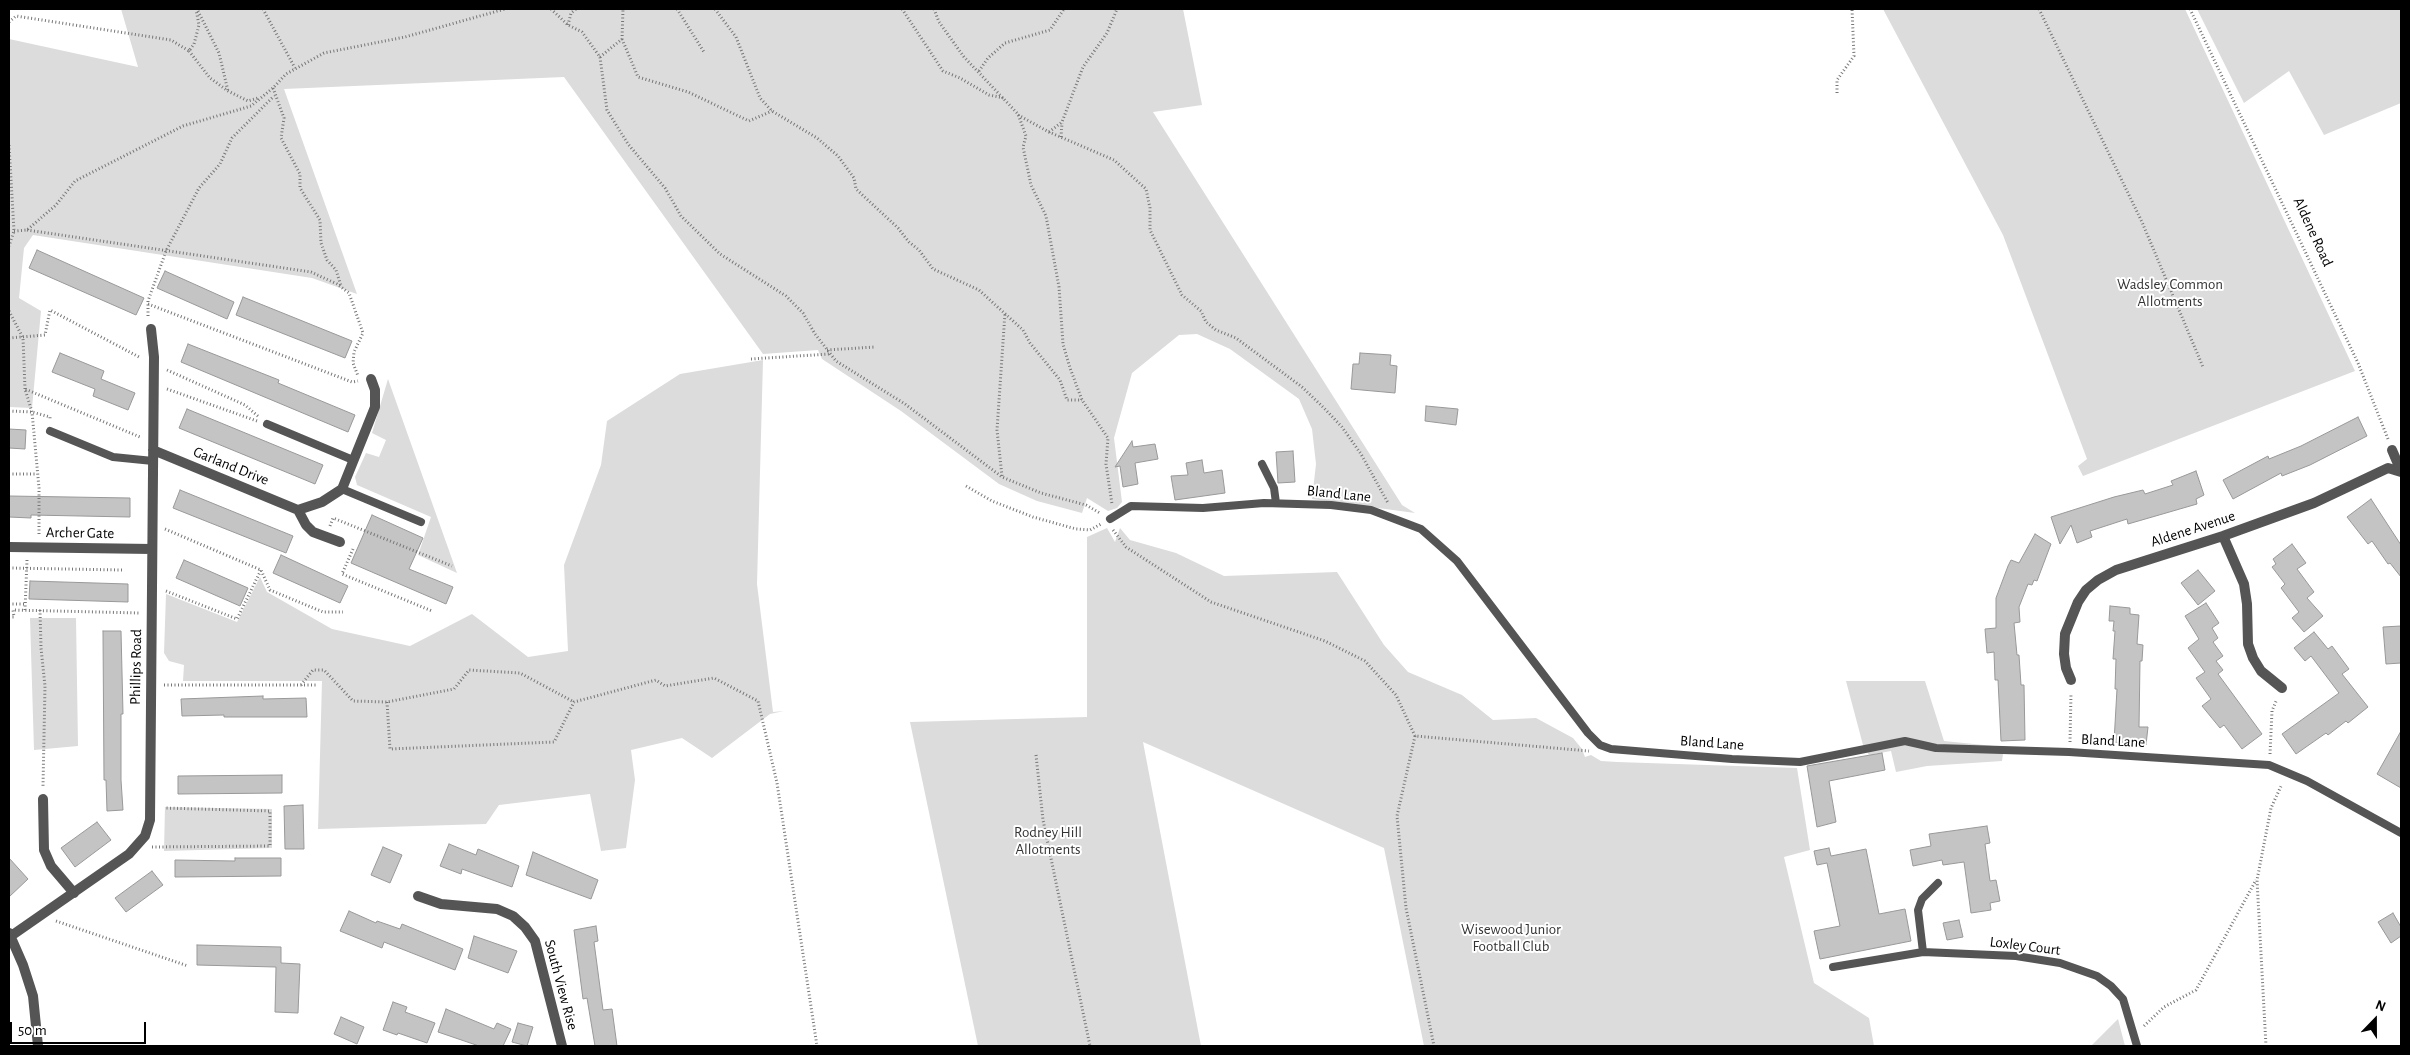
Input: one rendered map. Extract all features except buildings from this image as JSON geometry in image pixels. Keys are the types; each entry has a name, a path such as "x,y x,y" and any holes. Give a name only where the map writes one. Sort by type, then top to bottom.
{"street":[{"name":"Phillips Road","path":"10,935 115,866 137,847 145,836 151,808 150,685 154,364 151,330"},
{"path":"340,542 314,532 306,526 298,510 322,502 342,489 375,407 375,390 371,379"},
{"path":"2392,450 2401,471"},
{"name":"Garland Drive","path":"153,456 298,510"},
{"name":"Aldene Avenue","path":"2071,680 2066,668 2064,654 2065,634 2074,609 2086,590 2098,580 2116,570 2223,536 2314,503 2388,468 2401,471"},
{"path":"2223,536 2244,584 2247,604 2248,644 2253,658 2261,672 2282,688"},
{"name":"Archer Gate","path":"9,547 152,548"},
{"path":"43,799 44,850 51,866 74,893"},
{"name":"South View Rise","path":"418,896 441,904 497,909 513,916 526,927 535,941 562,1046"},
{"path":"10,935 23,965 33,996 38,1046"}],"lane":[{"path":"267,424 353,460"},
{"path":"50,431 114,457 153,456"},
{"path":"1262,464 1274,488 1276,503"},
{"path":"342,489 421,522"},
{"name":"Bland Lane","path":"1110,519 1131,506 1203,508 1276,503 1331,505 1370,510 1421,529 1457,561 1504,620 1576,718 1600,745 1611,749 1800,762 1905,741 1936,748 2069,752 2269,765 2308,781 2401,834"},
{"path":"1923,952 1918,910 1922,899 1938,883"},
{"name":"Loxley Court","path":"1833,967 1923,952 2016,956 2053,961 2080,968 2097,976 2123,999 2137,1046"}],"path":[{"path":"188,52 194,44 199,25 197,9"},
{"path":"197,9 219,53 228,91"},
{"path":"263,9 295,68"},
{"path":"27,230 56,205 75,181 183,126 251,106 273,88 286,74 324,53 405,38 505,9"},
{"path":"551,9 568,25 582,32 600,57 607,110 628,144 665,188 681,216 720,254 786,296 803,313 815,334 836,361 905,404 1002,477 1041,493 1086,505 1110,519"},
{"path":"568,25 571,13 576,9"},
{"path":"623,9 622,39 638,76 688,92 749,120 772,111"},
{"path":"678,9 704,52"},
{"path":"715,9 736,37 760,98 772,111 817,138 838,156 854,178 856,189 898,228 909,242 919,250 933,269 978,290 1005,313 1023,330 1030,343 1060,380 1067,400 1082,400"},
{"path":"902,9 943,71 960,78 976,89 990,95 1005,98"},
{"path":"934,9 950,40 1018,114 1026,136 1023,146 1031,185 1046,216 1059,287 1063,344 1082,400 1108,438 1106,464 1113,510 1110,519 1113,530 1126,547 1211,602 1325,641 1365,661 1396,695 1415,736 1397,816 1406,908 1434,1046"},
{"path":"979,71 1005,44 1050,30 1064,9"},
{"path":"1061,137 1062,122 1083,67 1107,33 1117,9"},
{"path":"1837,92 1837,80 1854,56 1852,9"},
{"path":"2039,9 2142,222 2203,367"},
{"name":"Aldene Road","path":"2190,9 2353,354 2392,450"},
{"path":"9,22 16,16 171,40 188,52 210,78 228,91 248,101 261,97"},
{"path":"600,57 622,39"},
{"path":"273,88 274,96 284,118 281,138 300,174 300,188 320,220 321,243 327,260 336,270 341,287"},
{"path":"151,330 148,304 166,251 199,188 220,164 232,138 274,96"},
{"path":"1018,114 1049,132 1114,160 1146,189 1150,208 1150,230 1182,295 1201,312 1206,322 1211,326 1243,344 1302,387 1324,408 1342,427 1361,454 1390,506"},
{"path":"1049,132 1062,122"},
{"path":"9,145 14,231 9,246"},
{"path":"14,231 27,230 311,272 349,293 363,333 354,352 353,363 358,381"},
{"path":"148,304 352,382 371,379"},
{"path":"9,310 23,338 25,389"},
{"path":"9,338 45,335 50,310 154,364 245,405 267,424"},
{"path":"1002,477 997,430 1005,313"},
{"path":"751,359 875,347"},
{"path":"153,384 267,424"},
{"path":"9,411 32,412 50,417 50,431"},
{"path":"9,474 37,474"},
{"path":"966,486 992,501 1033,517 1076,529 1090,530 1110,519"},
{"path":"326,536 333,518 452,566"},
{"path":"152,524 262,570 270,590 323,612 343,612"},
{"path":"340,542 354,547 342,574 432,611"},
{"path":"25,610 28,547"},
{"path":"9,568 122,570"},
{"path":"152,586 237,619 262,570"},
{"path":"9,604 25,604"},
{"path":"9,617 14,616 13,610 152,613"},
{"path":"40,610 45,686 43,799"},
{"path":"301,685 313,670 324,670 353,700 387,702 454,689 469,670 520,673 574,702 656,680 665,686 714,678 758,701 777,783 817,1046"},
{"path":"2069,752 2071,680"},
{"path":"150,685 316,685"},
{"path":"2269,765 2272,711 2282,688"},
{"path":"387,702 390,749 554,742 574,702"},
{"path":"1415,736 1586,752 1600,745"},
{"path":"1036,755 1043,820 1090,1046"},
{"path":"2266,1046 2256,880 2272,808 2286,771"},
{"path":"137,847 270,846 270,811 151,808"},
{"path":"2133,1036 2164,1007 2196,990 2256,880"},
{"path":"41,916 188,966"}],"green space":[{"path":"121,9 1183,9 1202,105 1153,112 1402,505 1415,513 1312,499 1316,464 1312,429 1299,399 1230,349 1197,334 1179,335 1132,373 1114,438 1122,502 1117,508 1108,511 1087,498 1082,513 1037,501 999,484 901,411 822,359 818,350 763,354 564,77 284,89 357,294 312,278 33,235 24,248 19,298 41,311 32,408 9,407 9,39 138,67"},
{"name":"Wadsley Common Allotments","path":"1883,9 2185,9 2355,371 2083,476 2078,466 2087,459 2003,235"},
{"path":"2197,9 2401,9 2401,103 2324,135 2289,71 2244,103"},
{"path":"763,360 757,584 773,712 784,711 770,714 712,758 682,738 631,750 635,780 626,848 601,851 590,794 499,805 486,824 318,829 322,681 183,681 184,665 169,661 164,653 166,594 237,622 260,577 267,592 332,629 410,646 472,614 528,657 568,651 564,565 601,465 607,421 680,374"},
{"path":"388,379 457,573 418,555 431,517 357,485 355,477 366,453 379,457 386,440 372,433"},
{"path":"1107,528 1115,542 1120,528 1130,540 1176,553 1224,576 1337,572 1384,645 1408,672 1462,695 1493,720 1536,718 1573,738 1582,749 1585,757 1591,755 1601,761 1617,762 1797,768 1810,850 1784,857 1814,983 1869,1018 1874,1046 1424,1046 1384,848 1143,742 1201,1046 978,1046 910,722 1087,717 1087,537"},
{"path":"30,618 76,618 78,746 34,750"},
{"path":"1846,681 1925,681 1944,741 2004,747 2002,761 1927,766 1896,772 1891,751 1869,755 1863,745"},
{"path":"165,807 272,809 272,848 164,851"},
{"path":"2118,1019 2125,1046 2091,1046"}],"park label":[{"name":"Rodney Hill Allotments","path":"1048,840"},
{"name":"Wisewood Junior Football Club","path":"1511,938"}]}
